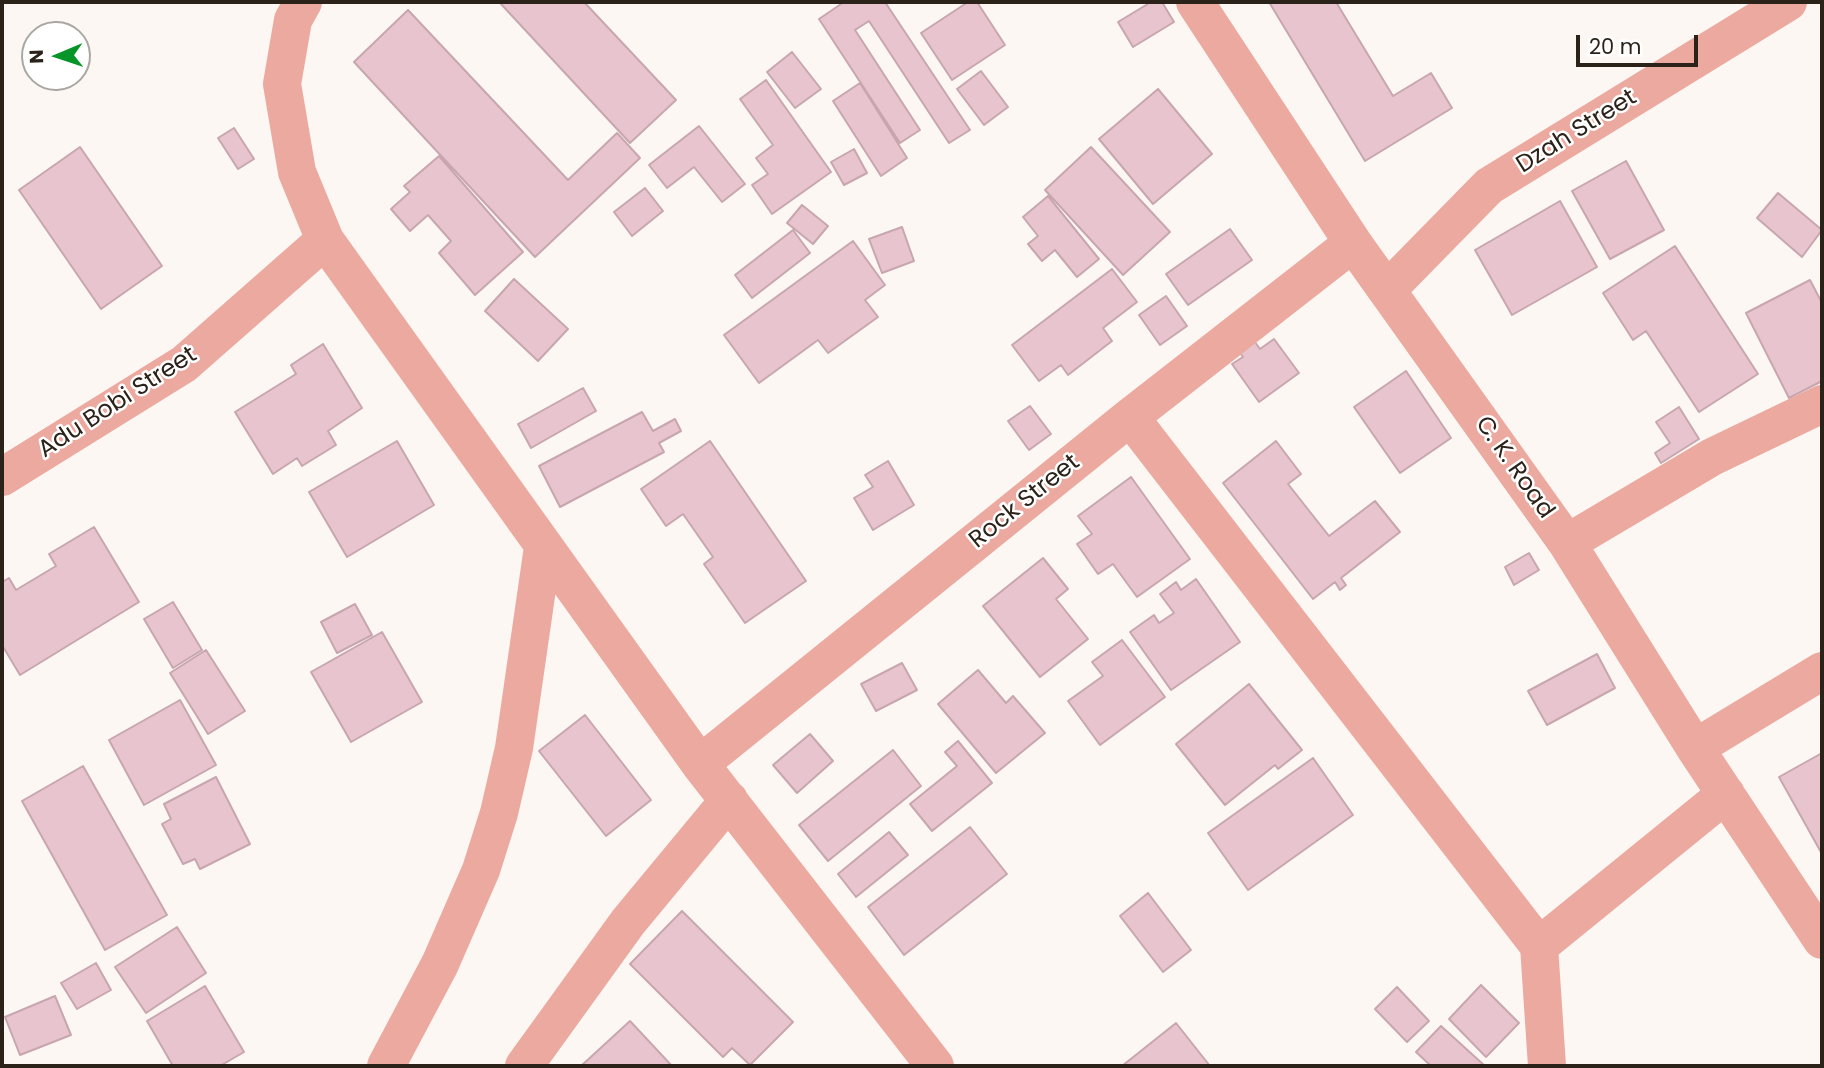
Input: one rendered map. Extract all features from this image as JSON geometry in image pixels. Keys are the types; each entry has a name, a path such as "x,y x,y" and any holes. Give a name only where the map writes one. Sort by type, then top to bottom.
{"street":[{"path":"303,2 293,20 282,84 298,172 325,240 700,764 935,1066"},
{"name":"C. K. Road","path":"1195,2 1353,243 1567,543 1695,748 1822,940"},
{"name":"Dzah Street","path":"1388,289 1489,186 1788,2"},
{"name":"Adu Bobi Street","path":"2,478 184,364 325,240"},
{"name":"Rock Street","path":"700,764 1130,417 1353,243"},
{"path":"1567,543 1712,457 1822,404"},
{"path":"1130,417 1539,946 1547,1066"},
{"path":"386,1066 440,964 471,894 499,813 514,748 543,547"},
{"path":"1695,748 1822,671"},
{"path":"1539,946 1726,794"},
{"path":"524,1066 628,922 729,800"}],"building":[{"path":"584,2 676,100 630,143 501,4"},
{"path":"844,2 885,2 970,130 949,143 869,21 855,30 920,130 900,143 819,19"},
{"path":"968,2 977,2 1005,45 952,80 921,33"},
{"path":"1151,2 1162,2 1174,22 1133,47 1118,22"},
{"path":"1269,2 1336,2 1393,96 1431,73 1452,108 1365,161"},
{"path":"408,10 568,180 617,133 640,158 535,257 354,62"},
{"path":"792,52 821,89 795,108 767,72"},
{"path":"981,71 1008,107 984,125 957,89"},
{"path":"766,80 831,172 772,214 752,185 768,174 756,158 773,145 740,99"},
{"path":"860,83 907,158 881,176 833,101"},
{"path":"1158,89 1212,154 1153,204 1099,139"},
{"path":"699,126 745,184 722,202 694,167 667,188 649,165"},
{"path":"234,128 254,159 238,169 218,138"},
{"path":"80,147 162,266 101,309 19,190"},
{"path":"1091,147 1170,232 1123,275 1045,190"},
{"path":"854,149 867,173 844,185 831,162"},
{"path":"439,156 523,252 475,295 439,253 451,241 428,215 410,231 391,209 410,192 404,186"},
{"path":"1626,161 1664,230 1610,259 1572,191"},
{"path":"645,188 663,211 632,236 614,212"},
{"path":"1778,193 1822,230 1802,257 1757,218"},
{"path":"1048,196 1099,259 1077,277 1055,250 1042,261 1028,244 1038,236 1023,217"},
{"path":"1560,201 1597,267 1512,315 1475,250"},
{"path":"802,205 828,226 813,244 787,223"},
{"path":"902,227 914,261 882,273 869,239"},
{"path":"1230,229 1252,260 1188,305 1166,274"},
{"path":"793,230 810,253 752,298 735,275"},
{"path":"853,241 885,285 865,300 878,317 828,353 818,340 759,383 724,335"},
{"path":"1675,246 1758,374 1699,412 1646,331 1633,340 1603,293"},
{"path":"1112,269 1137,302 1103,328 1112,341 1068,375 1061,365 1039,381 1012,345"},
{"path":"514,279 568,329 538,361 485,311"},
{"path":"1810,280 1822,303 1822,381 1789,398 1746,313"},
{"path":"1166,296 1187,326 1160,345 1139,315"},
{"path":"1252,338 1260,349 1274,339 1299,373 1259,402 1232,364 1243,357 1237,349"},
{"path":"323,344 362,408 328,431 336,445 302,466 297,458 273,474 235,412 296,374 291,365"},
{"path":"1406,371 1451,438 1400,473 1354,407"},
{"path":"583,388 596,411 531,448 518,424"},
{"path":"1030,406 1051,434 1029,450 1008,421"},
{"path":"1679,407 1699,439 1661,463 1655,453 1670,443 1656,422"},
{"path":"642,412 653,431 675,419 681,431 659,443 664,452 560,507 539,466"},
{"path":"397,441 434,505 347,557 309,492"},
{"path":"710,441 806,581 745,623 704,564 713,557 683,514 666,526 641,489"},
{"path":"1276,441 1301,474 1288,484 1329,536 1375,501 1400,532 1341,578 1346,585 1340,590 1335,582 1313,599 1223,483"},
{"path":"888,461 914,505 873,530 854,498 873,487 865,475"},
{"path":"1131,477 1190,559 1137,597 1113,564 1098,574 1077,544 1092,534 1078,516"},
{"path":"94,527 139,602 20,675 2,645 2,582 9,578 16,590 56,566 49,554"},
{"path":"1529,553 1539,570 1514,585 1505,567"},
{"path":"1043,558 1068,589 1056,599 1088,639 1040,677 983,606"},
{"path":"1196,579 1240,642 1171,690 1130,632 1154,615 1159,623 1174,613 1160,594 1176,582 1181,590"},
{"path":"173,602 202,650 173,668 144,619"},
{"path":"355,604 372,635 337,653 321,622"},
{"path":"382,632 422,702 351,742 311,672"},
{"path":"1122,640 1165,697 1100,745 1068,701 1103,676 1092,662"},
{"path":"206,650 245,711 208,734 170,673"},
{"path":"1597,654 1615,688 1547,725 1528,691"},
{"path":"902,663 917,690 876,711 861,684"},
{"path":"978,670 1006,703 1013,696 1045,733 996,773 938,704"},
{"path":"1249,684 1302,750 1278,769 1275,765 1225,805 1176,744"},
{"path":"180,700 216,765 144,805 109,740"},
{"path":"585,715 651,800 606,836 539,751"},
{"path":"810,734 833,761 797,793 773,765"},
{"path":"958,741 992,783 932,831 910,804 957,766 945,752"},
{"path":"893,750 921,786 828,861 799,825"},
{"path":"1822,753 1822,854 1779,777"},
{"path":"1313,758 1353,815 1248,890 1208,833"},
{"path":"83,766 167,915 105,950 22,801"},
{"path":"216,777 250,844 200,869 195,859 183,864 162,824 171,819 164,804"},
{"path":"970,827 1007,874 904,955 868,907"},
{"path":"889,832 908,855 856,897 838,874"},
{"path":"1148,893 1191,950 1163,972 1120,916"},
{"path":"682,911 793,1022 750,1065 732,1048 723,1057 630,964"},
{"path":"177,927 206,973 146,1013 115,967"},
{"path":"96,963 111,990 77,1009 61,983"},
{"path":"1481,985 1519,1023 1486,1057 1449,1019"},
{"path":"205,986 244,1052 220,1066 173,1066 147,1021"},
{"path":"1397,987 1429,1021 1407,1042 1375,1009"},
{"path":"55,996 71,1035 20,1055 5,1017"},
{"path":"630,1021 672,1066 581,1066"},
{"path":"1176,1023 1210,1066 1122,1066"},
{"path":"1441,1026 1485,1066 1431,1066 1416,1052"}]}
